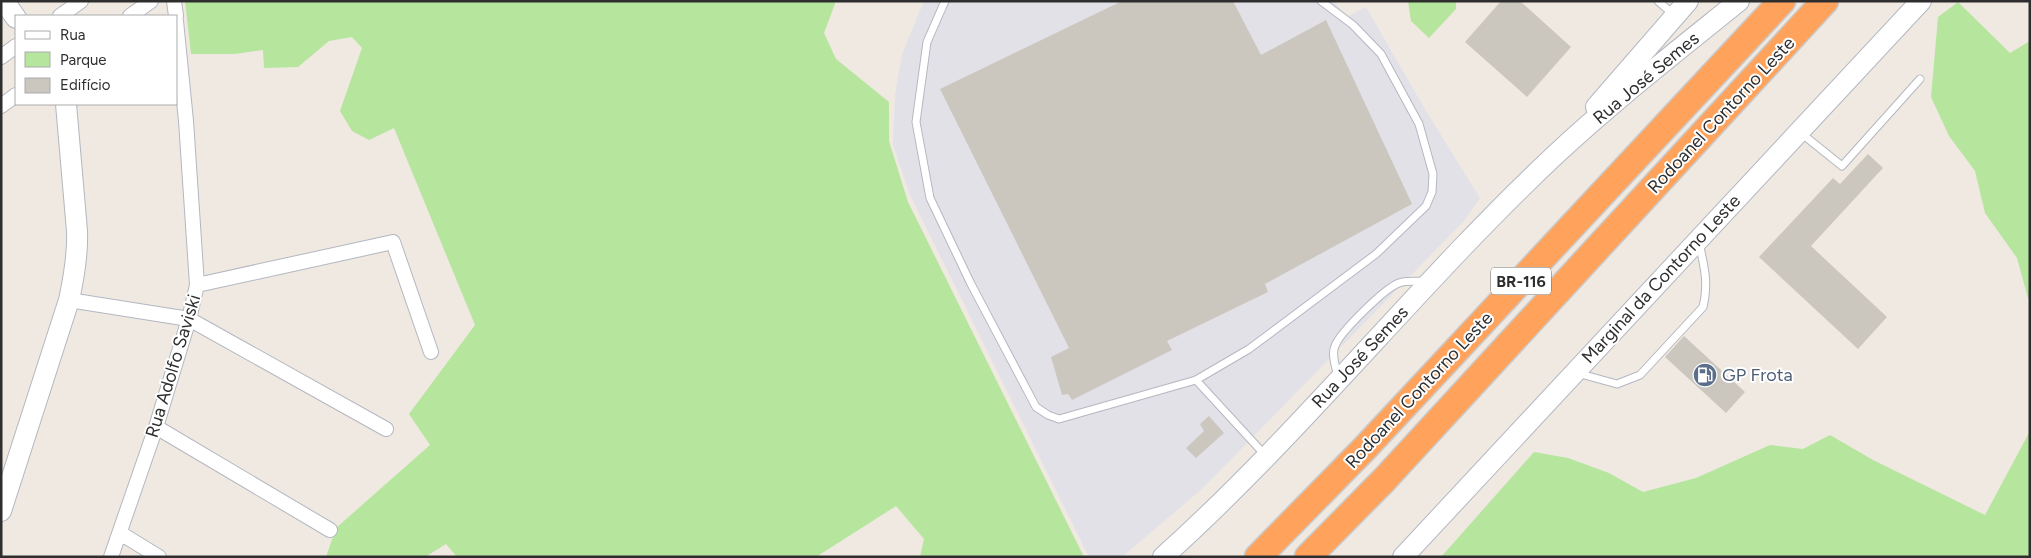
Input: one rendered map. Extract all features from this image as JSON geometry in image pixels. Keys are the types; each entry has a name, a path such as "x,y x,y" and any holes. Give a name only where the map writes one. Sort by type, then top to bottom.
{"highway":[{"name":"Rodoanel Contorno Leste","path":"1258,557 1372,441 1782,1"},
{"name":"Rodoanel Contorno Leste","path":"1308,557 1384,480 1825,1"}],"main road":[{"path":"4,1 15,17"},
{"name":"Rua José Semes","path":"1554,156 1657,67 1739,1"},
{"name":"Marginal da Contorno Leste","path":"1403,557 1921,1"},
{"name":"Rua José Semes","path":"1163,557 1230,495 1431,281 1554,156 1682,8"},
{"path":"1,511 68,300 76,266 77,237 66,105"}],"street":[{"path":"61,15 81,1"},
{"path":"131,15 152,1"},
{"path":"174,1 176,15"},
{"name":"Rua Adolfo Saviski","path":"111,557 156,427 189,319 197,285 187,130 178,41"},
{"path":"1,57 15,47"},
{"path":"1,106 15,96"},
{"path":"197,285 393,242 431,352"},
{"path":"68,300 189,319 386,428"},
{"path":"156,427 330,530"},
{"path":"120,534 159,557"}],"lane":[{"path":"945,1 927,42 916,122 930,198 971,284 1036,407 1048,415 1059,419 1196,380 1249,349 1376,254 1426,206 1432,192 1433,174 1419,124 1381,54 1352,25 1321,1"},
{"path":"1658,1 1682,8"},
{"path":"1799,131 1842,166 1920,79"},
{"path":"1574,372 1617,384 1640,375 1703,307 1707,292 1706,276 1698,240"},
{"path":"1339,380 1334,363 1334,347 1344,332 1388,288 1400,282 1431,281"},
{"path":"1196,380 1267,457"}],"shaded area":[{"path":"924,1 1334,1 1346,17 1366,7 1426,111 1480,198 1463,222 1203,488 1122,557 1089,557 910,195 893,145 895,95 902,54"}],"green space":[{"path":"185,1 836,1 824,33 836,59 889,102 889,141 908,202 1084,557 920,557 924,539 896,506 816,557 457,557 446,544 425,557 326,557 336,528 430,445 409,414 475,325 394,128 369,140 352,131 340,111 362,48 352,37 329,41 298,67 264,68 263,50 234,54 191,54"},
{"path":"1408,1 1456,1 1456,9 1429,38 1411,21"},
{"path":"1958,2 2010,53 2030,41 2030,299 2028,298 2017,258 1985,213 1975,171 1949,136 1931,97 1938,17"},
{"path":"2030,431 2030,557 1441,557 1534,452 1568,458 1609,473 1643,492 1696,478 1770,445 1803,449 1830,435 1873,460 1985,515"}],"building":[{"path":"1122,1 1233,1 1261,55 1326,20 1412,204 1265,284 1268,292 1167,341 1172,350 1072,400 1068,394 1062,395 1051,357 1069,348 940,89"},
{"path":"1501,1 1520,1 1571,47 1527,97 1465,42"},
{"path":"1868,154 1883,168 1811,246 1887,317 1858,349 1759,257 1833,178 1840,184"},
{"name":"GP Frota","path":"1684,336 1745,392 1726,413 1665,357"},
{"path":"1209,416 1224,433 1196,458 1186,448 1204,431 1200,424"}],"place":[{"name":"GP Frota","path":"1705,375"}]}
